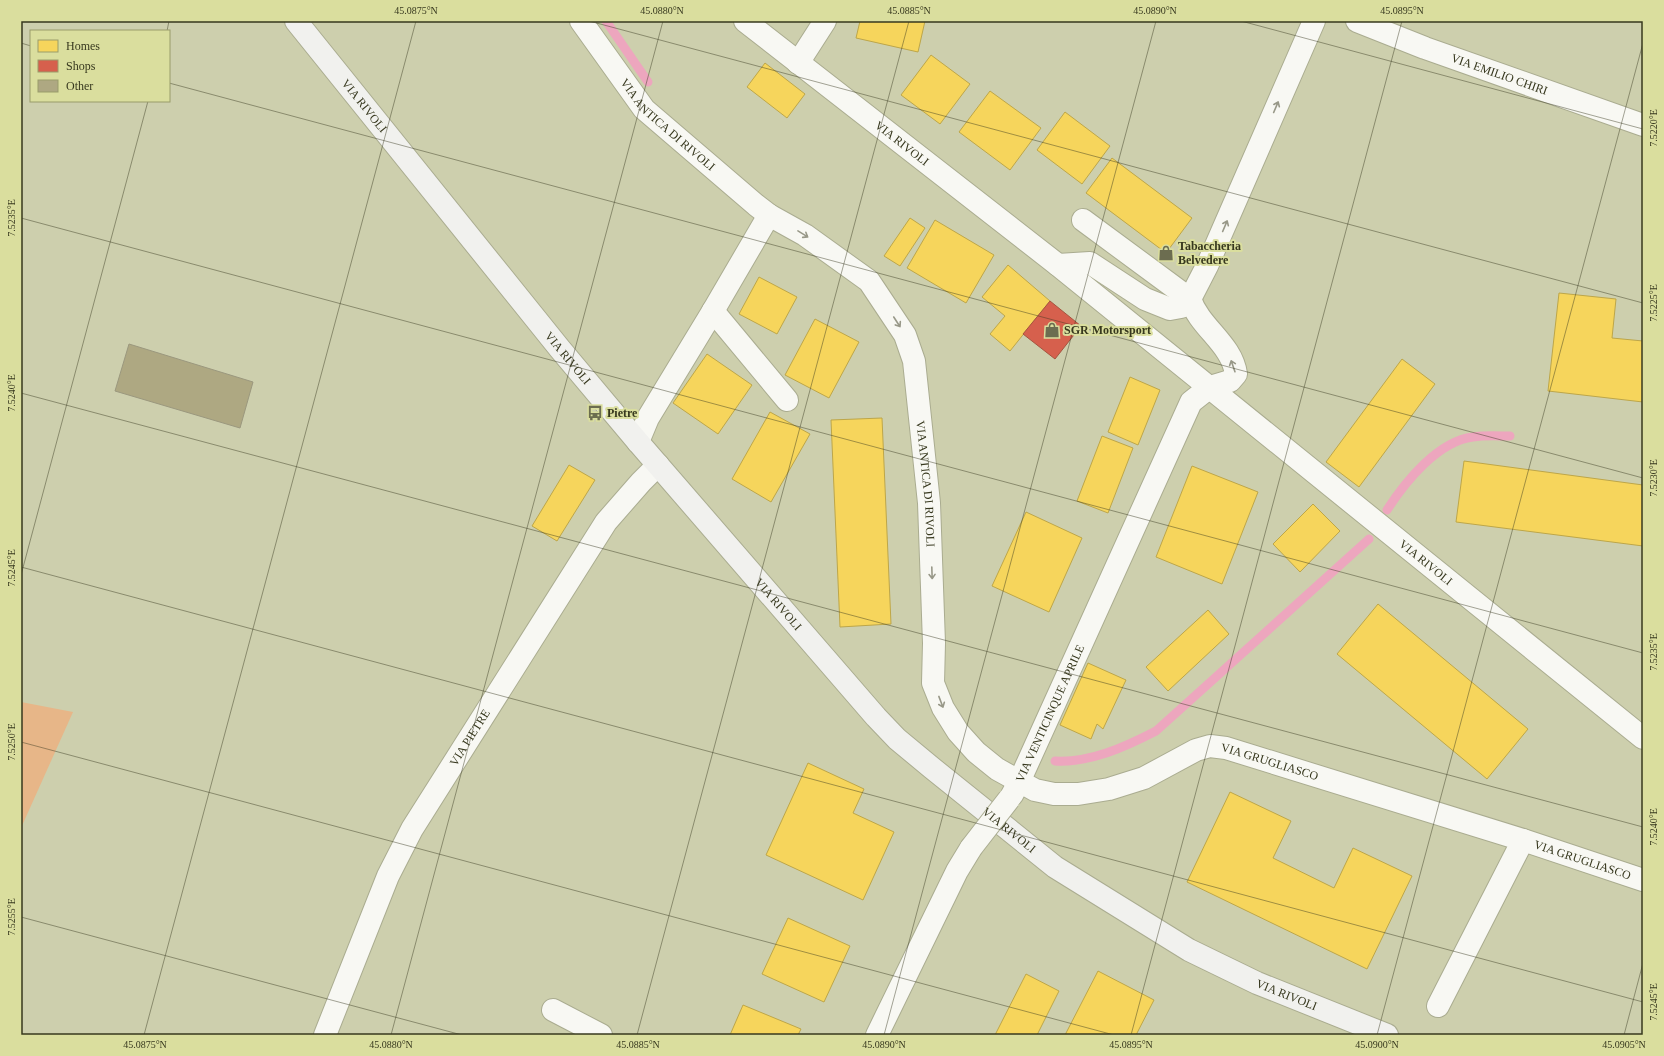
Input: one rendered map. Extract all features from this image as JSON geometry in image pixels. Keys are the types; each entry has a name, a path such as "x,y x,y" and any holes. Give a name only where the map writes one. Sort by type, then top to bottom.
{"street":[{"name":"VIA RIVOLI","path":"296,21 560,349 638,442 876,717 897,739 1055,867 1189,950 1257,983 1387,1035"},
{"name":"VIA ANTICA DI RIVOLI","path":"581,21 644,109 769,215 805,234 869,282 905,335 914,361 930,503 934,683 943,708 958,732 981,757 997,769 1014,791"},
{"name":"VIA RIVOLI","path":"746,21 1058,265 1643,738"},
{"path":"798,63 825,21"},
{"path":"1058,265 1090,263 1146,299 1170,309 1181,307 1190,299 1208,266 1314,21"},
{"name":"VIA EMILIO CHIRI","path":"1357,21 1425,48 1643,125"},
{"path":"638,442 648,418 714,311 769,215"},
{"path":"1083,220 1190,299 1198,316 1222,344 1235,365 1236,374 1230,381 1210,387"},
{"path":"714,311 787,400"},
{"name":"VIA VENTICINQUE APRILE","path":"878,1035 957,871 971,848 1014,791 1191,402 1210,387"},
{"name":"VIA PIETRE","path":"325,1035 388,876 412,830 606,522 658,465"},
{"name":"VIA GRUGLIASCO","path":"1014,791 1035,790 1054,794 1078,794 1109,789 1144,778 1196,750 1216,746 1278,763 1523,840 1643,880"},
{"name":"VIA GRUGLIASCO","path":"1438,1006 1523,840"},
{"path":"554,1010 601,1035"}],"shaded area":[{"path":"21,702 73,712 21,828"}],"building: Homes":[{"path":"860,21 925,21 918,52 856,38"},
{"path":"931,55 970,84 940,124 901,95"},
{"path":"765,63 805,94 787,118 747,87"},
{"path":"990,91 1041,128 1010,170 959,132"},
{"path":"1065,112 1110,146 1082,184 1037,150"},
{"path":"1112,158 1192,218 1166,253 1086,193"},
{"path":"910,218 925,228 900,266 884,256"},
{"path":"935,220 994,255 966,303 907,268"},
{"path":"1008,265 1050,301 1010,351 990,334 1005,316 982,297"},
{"path":"759,277 797,297 777,334 739,314"},
{"path":"1559,293 1616,299 1612,338 1643,341 1643,402 1548,391"},
{"path":"815,319 859,342 829,398 785,375"},
{"path":"707,354 752,385 718,434 673,403"},
{"path":"1402,359 1435,384 1359,487 1326,462"},
{"path":"1130,377 1160,390 1138,445 1108,432"},
{"path":"770,412 810,434 771,502 732,479"},
{"path":"882,418 891,624 840,627 831,420"},
{"path":"1102,436 1133,448 1108,513 1077,501"},
{"path":"1464,461 1643,485 1643,546 1456,522"},
{"path":"569,465 595,480 557,541 532,526"},
{"path":"1192,466 1258,492 1222,584 1156,557"},
{"path":"1313,504 1340,531 1300,572 1273,544"},
{"path":"1026,512 1082,538 1049,612 992,586"},
{"path":"1378,604 1528,729 1487,779 1337,654"},
{"path":"1208,610 1229,634 1168,691 1146,667"},
{"path":"1088,663 1126,680 1103,729 1097,724 1091,739 1060,725"},
{"path":"808,763 864,789 853,813 894,832 863,900 766,855"},
{"path":"1230,792 1291,821 1273,858 1334,888 1353,848 1412,876 1367,969 1187,882"},
{"path":"788,918 850,946 824,1002 762,974"},
{"path":"1098,971 1154,1000 1136,1035 1065,1035"},
{"path":"1026,974 1059,991 1037,1035 995,1035"},
{"path":"743,1005 801,1029 798,1035 730,1035"}],"building: Shops":[{"name":"SGR Motorsport","path":"1050,301 1081,326 1055,359 1023,334"}],"building: Other":[{"path":"129,344 253,382 240,428 115,391"}],"waterway":[{"path":"606,21 648,82"},
{"path":"1387,510 1403,487 1424,464 1447,446 1460,440 1473,437 1510,436"},
{"path":"1055,761 1068,761 1094,757 1132,743 1156,731 1369,539"}],"place":[{"name":"Tabaccheria Belvedere","path":"1166,253"},
{"name":"SGR Motorsport","path":"1052,330"},
{"name":"Pietre","path":"595,413"}]}
